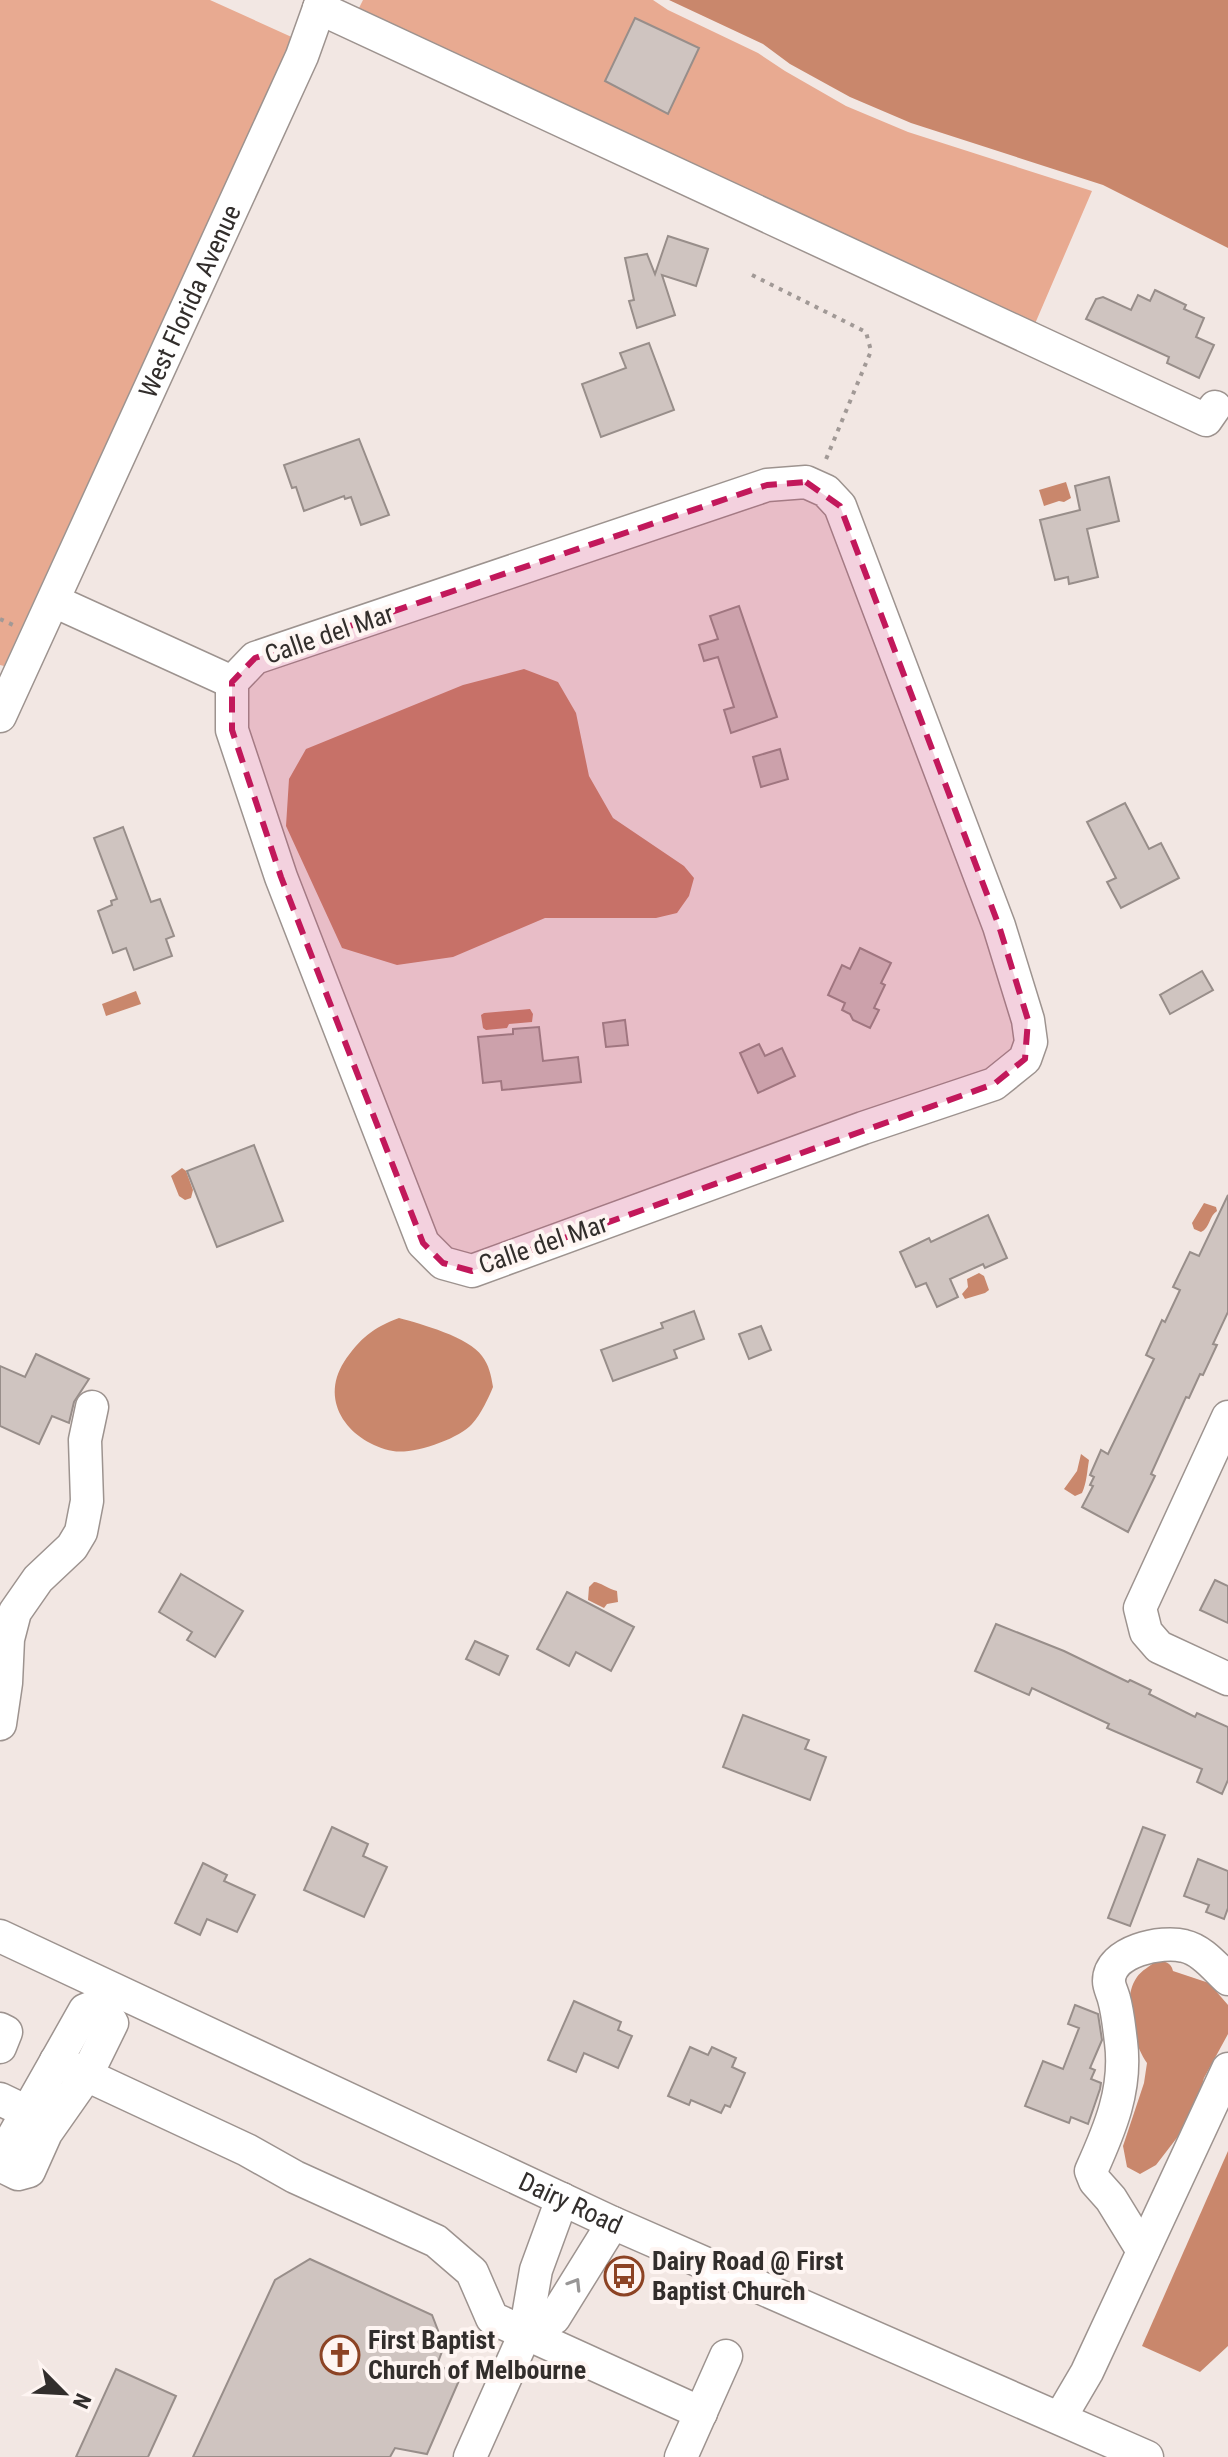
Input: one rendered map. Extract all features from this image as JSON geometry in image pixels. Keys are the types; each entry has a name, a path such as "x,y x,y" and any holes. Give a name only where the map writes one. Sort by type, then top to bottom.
{"street":[{"path":"320,4 1206,420 1215,407"},
{"name":"West Florida Avenue","path":"0,716 302,56 320,4"},
{"name":"Calle del Mar","path":"806,482 815,486 826,491 840,506 999,926 1028,1020 1031,1042 1025,1059 994,1084 863,1128 472,1271 443,1263 423,1243 281,877 232,730 232,682 255,658 752,490 767,485 806,482"},
{"path":"54,601 232,682"},
{"path":"0,1724 8,1639 15,1612 38,1579 72,1547 81,1532 87,1501 85,1440 92,1407"},
{"path":"1228,1417 1140,1608 1146,1632 1159,1647 1228,1679"},
{"name":"Dairy Road","path":"0,1936 106,1996 1147,2457"},
{"path":"1143,2251 1091,2171 1118,2105 1123,2064 1115,2000 1109,1981 1114,1966 1123,1959 1142,1948 1160,1944 1185,1946 1201,1953 1228,1979"},
{"path":"0,2162 18,2174 29,2171 26,2112 85,2010 106,1996 112,2023 86,2076 26,2112"},
{"path":"0,2029 6,2032 0,2047"},
{"path":"56,2061 247,2150 295,2177 436,2241 472,2272 492,2318 701,2413"},
{"path":"1060,2418 1087,2372 1228,2069"},
{"path":"470,2457 525,2334 536,2270 562,2199"},
{"path":"525,2334 554,2318 613,2223"},
{"path":"482,2295 516,2301 532,2300"},
{"path":"681,2457 726,2356"}],"path":[{"path":"752,275 866,332 871,351 815,486"}],"highlighted area":[{"path":"806,482 840,506 999,926 1028,1020 1025,1059 994,1084 472,1271 443,1263 423,1243 281,877 232,730 232,682 255,658 767,485"}],"shaded area":[{"path":"0,0 210,0 296,39 169,306 4,666 0,665"},
{"path":"363,0 653,0 758,53 846,106 908,132 1092,191 1031,333 352,22"},
{"path":"669,0 1228,0 1228,248 1103,185 911,123 850,97 790,64 763,44"},
{"path":"1066,482 1071,498 1044,506 1039,490"},
{"path":"524,669 558,682 576,713 589,776 613,818 684,866 694,878 689,896 677,913 656,918 545,918 453,957 397,965 342,948 286,826 289,779 306,749 463,685"},
{"path":"136,991 141,1004 106,1016 102,1004"},
{"path":"530,1009 532,1022 509,1024 507,1028 483,1028 481,1015 484,1013"},
{"path":"182,1168 193,1190 191,1198 185,1200 179,1196 171,1176"},
{"path":"1204,1203 1216,1207 1217,1211 1201,1232 1194,1229 1192,1223"},
{"path":"979,1273 984,1276 989,1290 965,1299 962,1294 968,1287 967,1279"},
{"path":"399,1318 444,1332 476,1349 486,1363 493,1387 478,1416 466,1430 435,1445 401,1452 378,1447 352,1430 337,1406 335,1392 337,1377 355,1347 382,1325"},
{"path":"1081,1454 1089,1460 1086,1481 1082,1493 1075,1496 1064,1489 1077,1471"},
{"path":"594,1582 617,1591 618,1602 607,1604 604,1608 588,1600 589,1587"},
{"path":"1156,1961 1167,1963 1173,1971 1209,1983 1228,2005 1228,2034 1204,2078 1196,2107 1186,2126 1156,2165 1140,2174 1127,2167 1123,2146 1144,2083 1147,2063 1133,2033 1129,2009 1132,1986 1137,1977"},
{"path":"1228,2151 1228,2346 1200,2372 1142,2346"}],"building":[{"path":"635,18 699,48 668,114 605,81"},
{"path":"668,236 708,249 696,286 662,275 675,315 637,328 629,301 634,300 625,258 647,254 655,274"},
{"path":"1155,290 1204,318 1196,337 1214,345 1199,378 1167,363 1169,357 1086,319 1096,299 1103,297 1131,310 1138,295 1150,301"},
{"path":"649,343 674,410 601,437 582,384 626,368 620,353"},
{"path":"359,439 389,515 361,525 351,497 345,499 344,496 304,511 284,465"},
{"path":"1109,477 1119,521 1087,529 1098,577 1069,584 1068,577 1055,580 1040,520 1080,510 1075,486"},
{"path":"739,606 777,717 731,733 724,710 734,707 718,657 704,661 699,645 718,639 710,616"},
{"path":"780,749 788,779 761,787 753,757"},
{"path":"1125,803 1149,849 1161,843 1179,878 1121,908 1107,882 1116,878 1087,822"},
{"path":"123,827 151,902 160,899 174,936 166,939 172,956 134,970 126,948 113,953 98,911 112,905 111,901 117,899 94,838"},
{"path":"860,948 891,963 881,983 885,985 874,1008 879,1010 870,1028 853,1020 850,1014 842,1010 845,1003 828,995 842,965 850,969"},
{"path":"1202,971 1213,990 1170,1014 1160,995"},
{"path":"625,1020 628,1045 606,1047 603,1023"},
{"path":"539,1027 543,1061 578,1057 581,1082 502,1090 501,1081 483,1083 478,1037 513,1034 513,1029"},
{"path":"759,1044 765,1056 782,1048 795,1076 758,1093 740,1053"},
{"path":"254,1145 283,1221 217,1247 187,1171"},
{"path":"1228,1195 1228,1312 1213,1344 1217,1345 1203,1375 1200,1374 1189,1398 1186,1397 1151,1474 1155,1476 1128,1532 1082,1507 1093,1486 1090,1485 1094,1477 1090,1475 1101,1450 1108,1454 1154,1359 1146,1355 1180,1290 1173,1287 1190,1252 1199,1256"},
{"path":"988,1215 1007,1258 985,1268 983,1264 950,1279 958,1297 937,1307 926,1283 916,1287 900,1252 929,1238 931,1242"},
{"path":"694,1311 704,1339 674,1350 677,1358 613,1381 601,1350 663,1328 661,1323"},
{"path":"761,1326 771,1350 749,1359 739,1334"},
{"path":"36,1354 89,1379 74,1402 69,1423 52,1416 39,1444 0,1426 0,1366 25,1377"},
{"path":"181,1574 243,1611 215,1657 187,1640 192,1632 159,1612"},
{"path":"1215,1580 1228,1586 1228,1623 1200,1610"},
{"path":"567,1592 634,1627 611,1671 576,1652 569,1666 537,1649"},
{"path":"996,1624 1064,1651 1128,1682 1130,1680 1151,1690 1149,1694 1195,1717 1197,1713 1228,1727 1228,1780 1222,1794 1197,1782 1202,1769 1107,1728 1109,1724 1032,1688 1029,1695 975,1671"},
{"path":"475,1641 508,1656 499,1675 466,1659"},
{"path":"743,1715 809,1740 805,1749 826,1757 810,1800 723,1767"},
{"path":"332,1827 368,1844 363,1856 387,1867 364,1917 304,1890"},
{"path":"1143,1827 1165,1835 1130,1926 1108,1918"},
{"path":"1198,1859 1228,1871 1228,1908 1224,1919 1206,1912 1209,1905 1184,1896"},
{"path":"203,1863 227,1875 224,1881 255,1895 237,1932 207,1919 200,1935 175,1923"},
{"path":"574,2001 621,2022 618,2030 632,2036 618,2068 584,2053 576,2072 548,2060"},
{"path":"1075,2005 1098,2014 1102,2040 1090,2068 1095,2070 1091,2079 1101,2083 1088,2124 1071,2117 1069,2123 1025,2106 1043,2061 1063,2069 1079,2028 1068,2024"},
{"path":"690,2047 708,2055 712,2047 736,2058 732,2067 745,2073 730,2107 725,2105 721,2113 691,2100 689,2105 668,2096"},
{"name":"First Baptist Church of Melbourne","path":"310,2259 432,2315 444,2346 437,2365 461,2376 427,2454 395,2448 390,2457 193,2457 275,2280"},
{"path":"116,2369 176,2396 148,2457 76,2457"}],"place":[{"name":"Dairy Road @ First Baptist Church","path":"624,2276"},
{"name":"First Baptist Church of Melbourne","path":"340,2355"}]}
